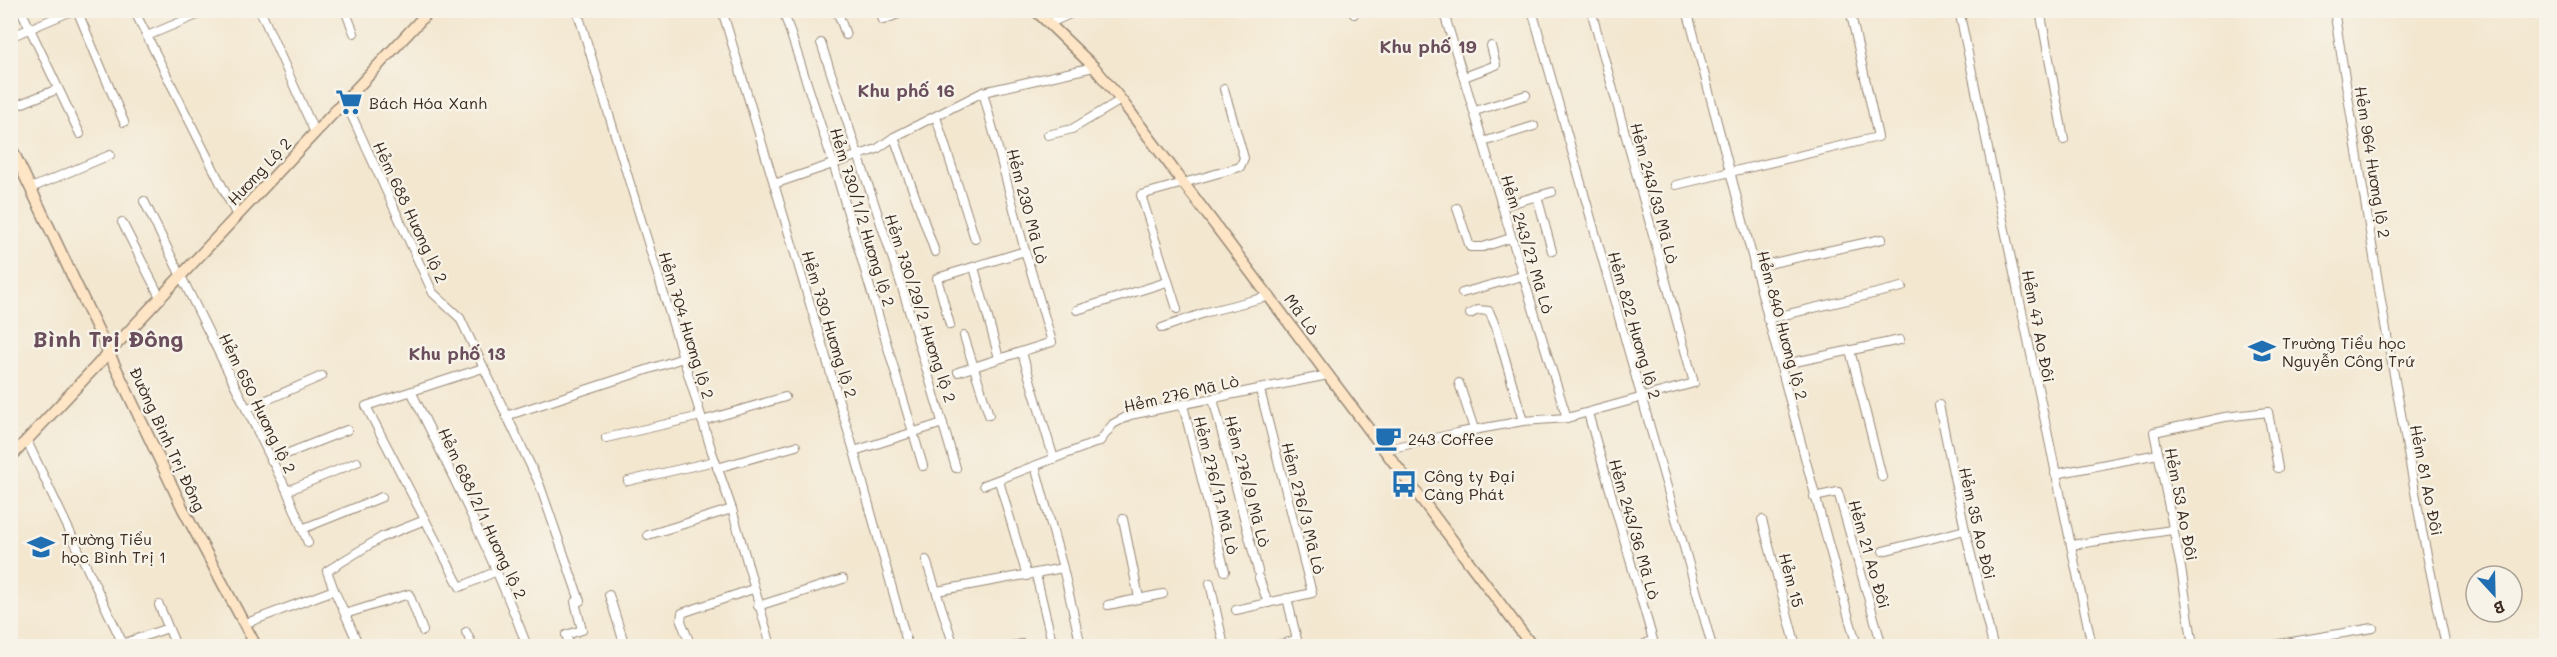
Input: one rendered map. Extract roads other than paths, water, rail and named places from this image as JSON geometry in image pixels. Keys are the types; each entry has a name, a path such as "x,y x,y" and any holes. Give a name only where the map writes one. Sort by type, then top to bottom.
{"main road":[{"name":"Mã Lò","path":"1035,10 1094,67 1121,100 1532,646"},
{"name":"Hương Lộ 2","path":"110,352 426,12"},
{"name":"Đường Bình Trị Đông","path":"10,145 183,509 256,646"},
{"path":"10,458 110,352"}],"street":[{"path":"21,10 80,134"},
{"path":"134,10 237,216"},
{"path":"147,36 209,10"},
{"path":"260,10 315,133"},
{"path":"345,10 354,33"},
{"name":"Hẻm 704 Hương lộ 2","path":"578,10 716,465 732,509 771,646"},
{"name":"Hẻm 730 Hương lộ 2","path":"722,10 854,451 908,646"},
{"name":"Hẻm 730/1/2 Hương lộ 2","path":"783,10 834,166 923,466"},
{"path":"837,10 846,35"},
{"path":"879,10 882,21 908,10"},
{"path":"1050,23 1079,10"},
{"name":"Hẻm 243/27 Mã Lò","path":"1443,10 1567,418"},
{"name":"Hẻm 822 Hương lộ 2","path":"1532,10 1712,646"},
{"name":"Hẻm 243/33 Mã Lò","path":"1591,10 1694,383 1642,397"},
{"name":"Hẻm 840 Hương lộ 2","path":"1687,10 1731,171 1814,497 1857,646"},
{"path":"1676,185 1878,137 1850,10"},
{"name":"Hẻm 47 Ao Đôi","path":"1959,10 2092,646"},
{"path":"2040,10 2064,140"},
{"name":"Hẻm 964 Hương lộ 2","path":"2334,10 2384,319"},
{"path":"10,37 71,11 124,122"},
{"name":"Hẻm 730/29/2 Hương lộ 2","path":"821,43 901,284 956,468"},
{"path":"1464,77 1496,65 1491,46"},
{"path":"774,184 877,150 894,137 983,92 1094,67"},
{"path":"10,108 58,89"},
{"path":"1177,309 1141,195 1238,168 1244,158 1224,89"},
{"name":"Hẻm 230 Mã Lò","path":"958,372 1052,342 1025,251 983,92"},
{"path":"1475,111 1526,96"},
{"path":"1048,135 1072,129 1121,100"},
{"name":"Hẻm 688 Hương lộ 2","path":"345,101 434,293 460,318 539,483 580,601 575,602 582,630 566,635 570,646"},
{"path":"936,117 975,239"},
{"path":"1483,142 1534,126"},
{"path":"894,137 935,252"},
{"path":"31,188 110,155"},
{"path":"1502,206 1552,192"},
{"path":"1537,196 1552,251"},
{"name":"Hẻm 650 Hương lộ 2","path":"144,201 287,491 308,543"},
{"path":"1457,208 1470,247 1483,247 1511,237"},
{"path":"122,222 160,299"},
{"path":"1754,267 1882,239"},
{"path":"950,325 937,278 1025,251"},
{"path":"974,267 999,358"},
{"path":"1462,293 1522,276"},
{"path":"1077,310 1167,282"},
{"path":"1767,319 1902,287"},
{"path":"1162,328 1207,312 1270,296"},
{"path":"1470,314 1478,310 1489,311 1496,327 1523,421"},
{"name":"Hẻm 81 Ao Đôi","path":"2384,319 2422,531 2446,646"},
{"path":"964,336 988,415"},
{"path":"1780,365 1900,340"},
{"path":"1850,350 1882,477"},
{"path":"1022,353 1054,459"},
{"path":"506,416 683,358"},
{"path":"483,368 412,393 366,406 459,587 497,571"},
{"name":"Hẻm 276 Mã Lò","path":"984,485 1100,441 1113,424 1130,415 1328,375"},
{"path":"246,409 322,376"},
{"path":"1459,382 1474,429"},
{"name":"Hẻm 276/3 Mã Lò","path":"1236,610 1312,593 1260,390"},
{"name":"Hẻm 688/2/1 Hương lộ 2","path":"412,393 473,516 527,646"},
{"path":"606,438 702,418 785,397"},
{"path":"1384,450 1474,429 1523,421 1567,418 1642,397"},
{"name":"Hẻm 276/9 Mã Lò","path":"1213,399 1258,575 1268,603"},
{"name":"Hẻm 276/17 Mã Lò","path":"1183,405 1225,571"},
{"name":"Hẻm 35 Ao Đôi","path":"1939,405 1965,530 1993,646"},
{"name":"Hẻm 53 Ao Đôi","path":"2193,646 2181,568 2154,432 2225,417 2268,412 2278,468"},
{"name":"Hẻm 243/36 Mã Lò","path":"1588,413 1653,640 1641,646"},
{"path":"854,451 943,423"},
{"path":"271,460 347,430"},
{"path":"27,441 123,645 168,628"},
{"path":"628,481 716,465 796,446"},
{"path":"2055,474 2158,454"},
{"path":"287,491 357,462"},
{"path":"1035,466 1063,568 1081,646"},
{"path":"999,481 1027,576"},
{"name":"Hẻm 21 Ao Đôi","path":"1814,497 1838,492 1882,646"},
{"path":"302,529 382,497"},
{"path":"648,535 732,509"},
{"path":"1123,519 1139,598"},
{"path":"359,646 327,571 382,537 425,520"},
{"name":"Hẻm 15","path":"1762,520 1796,646"},
{"path":"1883,551 1965,530"},
{"path":"2071,545 2172,530"},
{"path":"926,560 954,646"},
{"path":"937,591 1036,575 1063,568"},
{"path":"1036,575 1053,646"},
{"path":"758,606 843,579"},
{"path":"1210,584 1224,646"},
{"path":"691,646 681,621 682,613 753,589"},
{"path":"244,624 334,590"},
{"path":"345,614 409,594 423,631"},
{"path":"1108,605 1163,594"},
{"path":"609,595 625,646"},
{"path":"1273,646 1297,640 1287,598"},
{"path":"159,605 176,646"},
{"path":"2267,646 2373,628"},
{"path":"466,632 473,646"},
{"path":"1013,646 1022,644"}],"place":[{"name":"Bách Hóa Xanh","path":"349,102"},
{"name":"Trường Tiểu học Nguyễn Công Trứ","path":"2262,351"},
{"name":"243 Coffee","path":"1388,438"},
{"name":"Công ty Đại Càng Phát","path":"1404,484"},
{"name":"Trường Tiểu học Bình Trị 1","path":"41,547"}],"district":[{"name":"Khu phố 19","path":"1428,46"},
{"name":"Khu phố 16","path":"906,90"},
{"name":"Bình Trị Đông","path":"108,338"},
{"name":"Khu phố 13","path":"457,353"}]}
